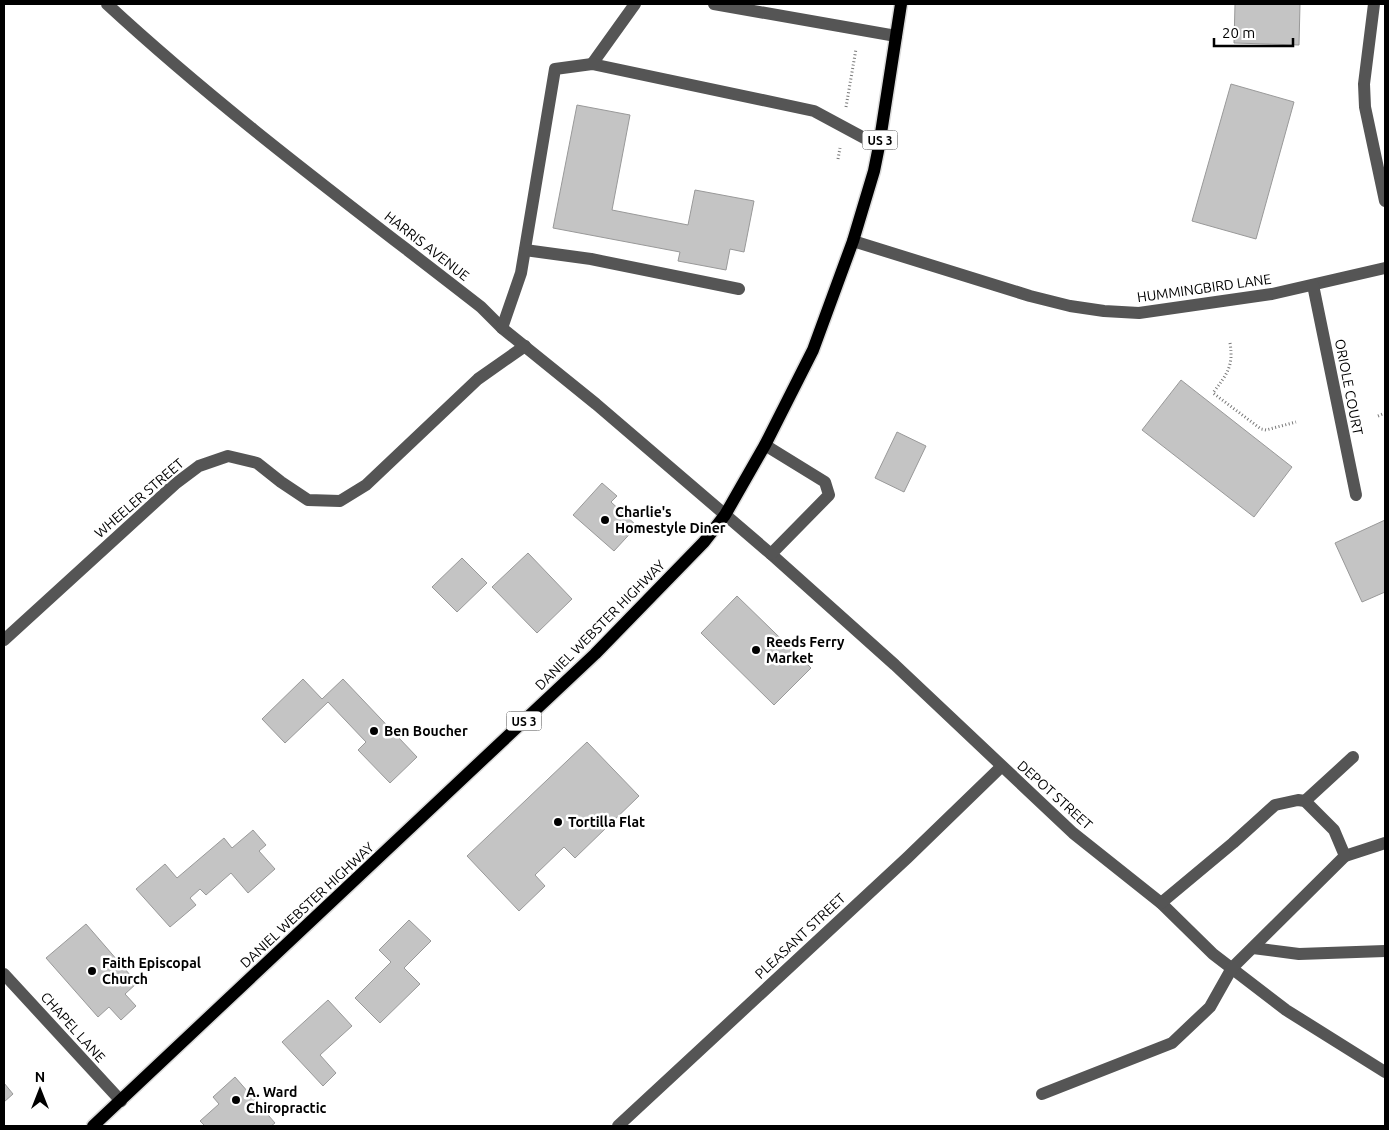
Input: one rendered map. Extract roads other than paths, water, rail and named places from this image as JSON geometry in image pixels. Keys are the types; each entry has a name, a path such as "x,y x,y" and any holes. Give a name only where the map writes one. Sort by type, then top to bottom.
{"main road":[{"name":"DANIEL WEBSTER HIGHWAY","path":"93,1126 595,654 704,542 725,515 765,445 813,350 854,241 880,146 901,4"}],"street":[{"name":"HARRIS AVENUE","path":"107,4 161,53 234,114 481,307 502,328 596,404 725,515"},
{"path":"592,64 636,4"},
{"path":"714,4 896,36"},
{"path":"1374,4 1364,84 1365,107 1385,200"},
{"path":"502,328 521,273 555,69 592,64 814,110 880,146"},
{"name":"HUMMINGBIRD LANE","path":"854,241 1030,296 1104,312 1139,313 1272,294 1385,268"},
{"path":"524,250 591,259 739,289"},
{"name":"ORIOLE COURT","path":"1313,285 1356,495"},
{"name":"WHEELER STREET","path":"4,640 175,484 200,466 228,456 258,463 281,482 308,500 340,501 366,485 478,379 525,346"},
{"path":"765,445 825,482 829,496 771,554"},
{"name":"DEPOT STREET","path":"725,515 895,665 1073,833 1161,903 1213,954 1286,1010 1385,1072"},
{"path":"1305,801 1353,757"},
{"name":"PLEASANT STREET","path":"618,1126 907,858 1001,767"},
{"path":"1161,903 1275,805 1298,800 1305,801 1334,830 1345,856"},
{"path":"1042,1094 1172,1044 1210,1007 1232,968 1345,856 1385,843"},
{"path":"1253,948 1300,954 1385,951"},
{"name":"CHAPEL LANE","path":"4,974 121,1101"}],"place":[{"name":"Charlie's Homestyle Diner","path":"605,520"},
{"name":"Reeds Ferry Market","path":"756,650"},
{"name":"Ben Boucher","path":"374,731"},
{"name":"Tortilla Flat","path":"558,822"},
{"name":"Faith Episcopal Church","path":"92,971"},
{"name":"A. Ward Chiropractic","path":"236,1100"}]}
